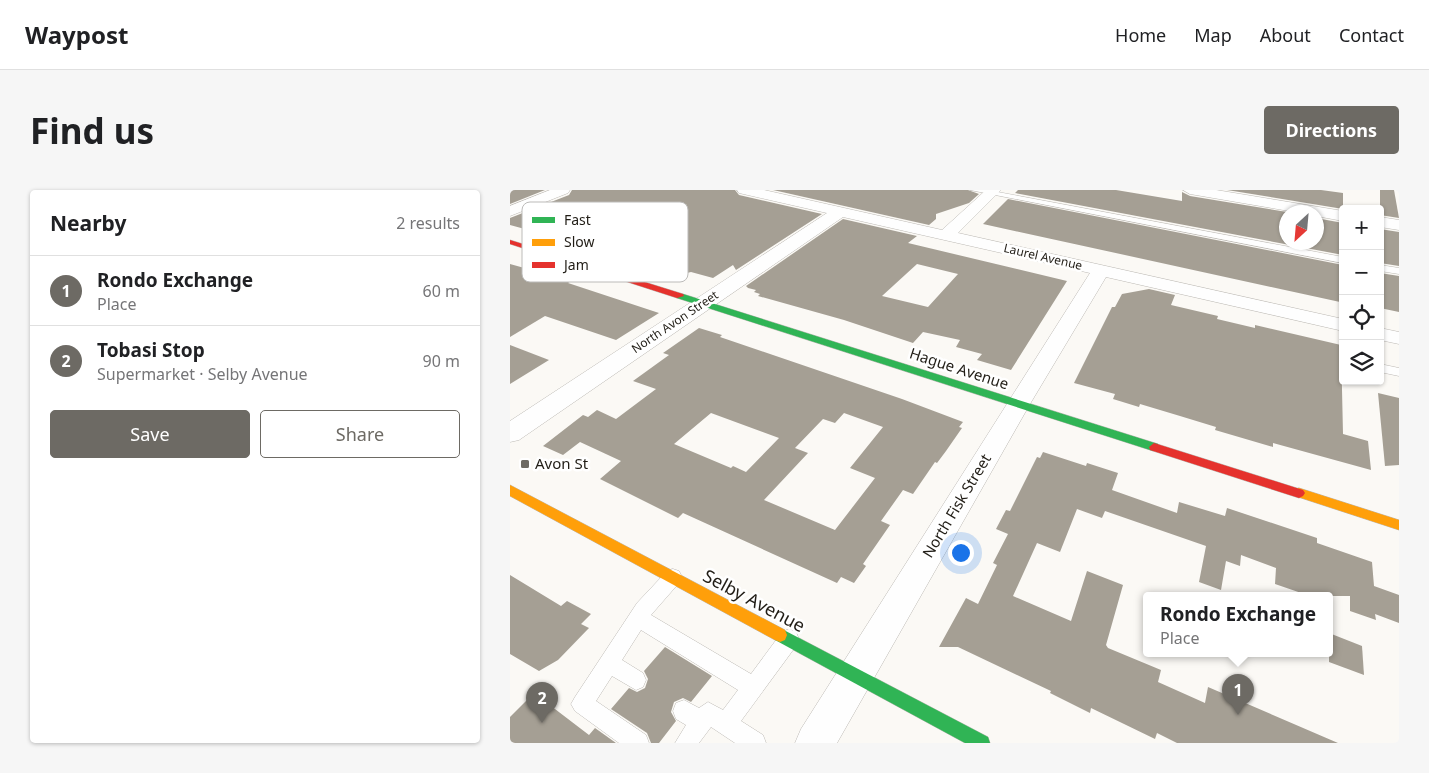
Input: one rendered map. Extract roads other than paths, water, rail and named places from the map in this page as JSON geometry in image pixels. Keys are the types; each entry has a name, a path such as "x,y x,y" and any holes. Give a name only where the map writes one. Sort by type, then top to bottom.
{"street":[{"name":"Laurel Avenue","path":"744,190 1339,324"},
{"path":"1190,190 1339,215"},
{"path":"531,202 556,191"},
{"path":"945,236 993,192"},
{"path":"510,211 522,206"},
{"name":"North Avon Street","path":"510,433 840,212"},
{"path":"1384,223 1399,225"},
{"name":"Hague Avenue","path":"510,242 522,246"},
{"name":"North Fisk Street","path":"816,743 1018,404 1101,270"},
{"name":"Hague Avenue","path":"637,282 1399,525"},
{"path":"1384,335 1399,338"},
{"name":"Selby Avenue","path":"510,490 982,743"}],"lane":[{"path":"974,190 993,192 1339,259"},
{"path":"1384,269 1399,271"},
{"path":"1384,369 1399,372"},
{"path":"638,743 582,704 638,618 673,577"},
{"path":"638,618 753,687"},
{"path":"726,724 788,639"},
{"path":"609,663 636,680"},
{"path":"686,743 693,717 708,713 755,743"}],"place":[{"name":"Avon St","path":"525,464"},
{"name":"Rondo Exchange","path":"1238,715"},
{"name":"Tobasi Stop","path":"542,723"}]}
